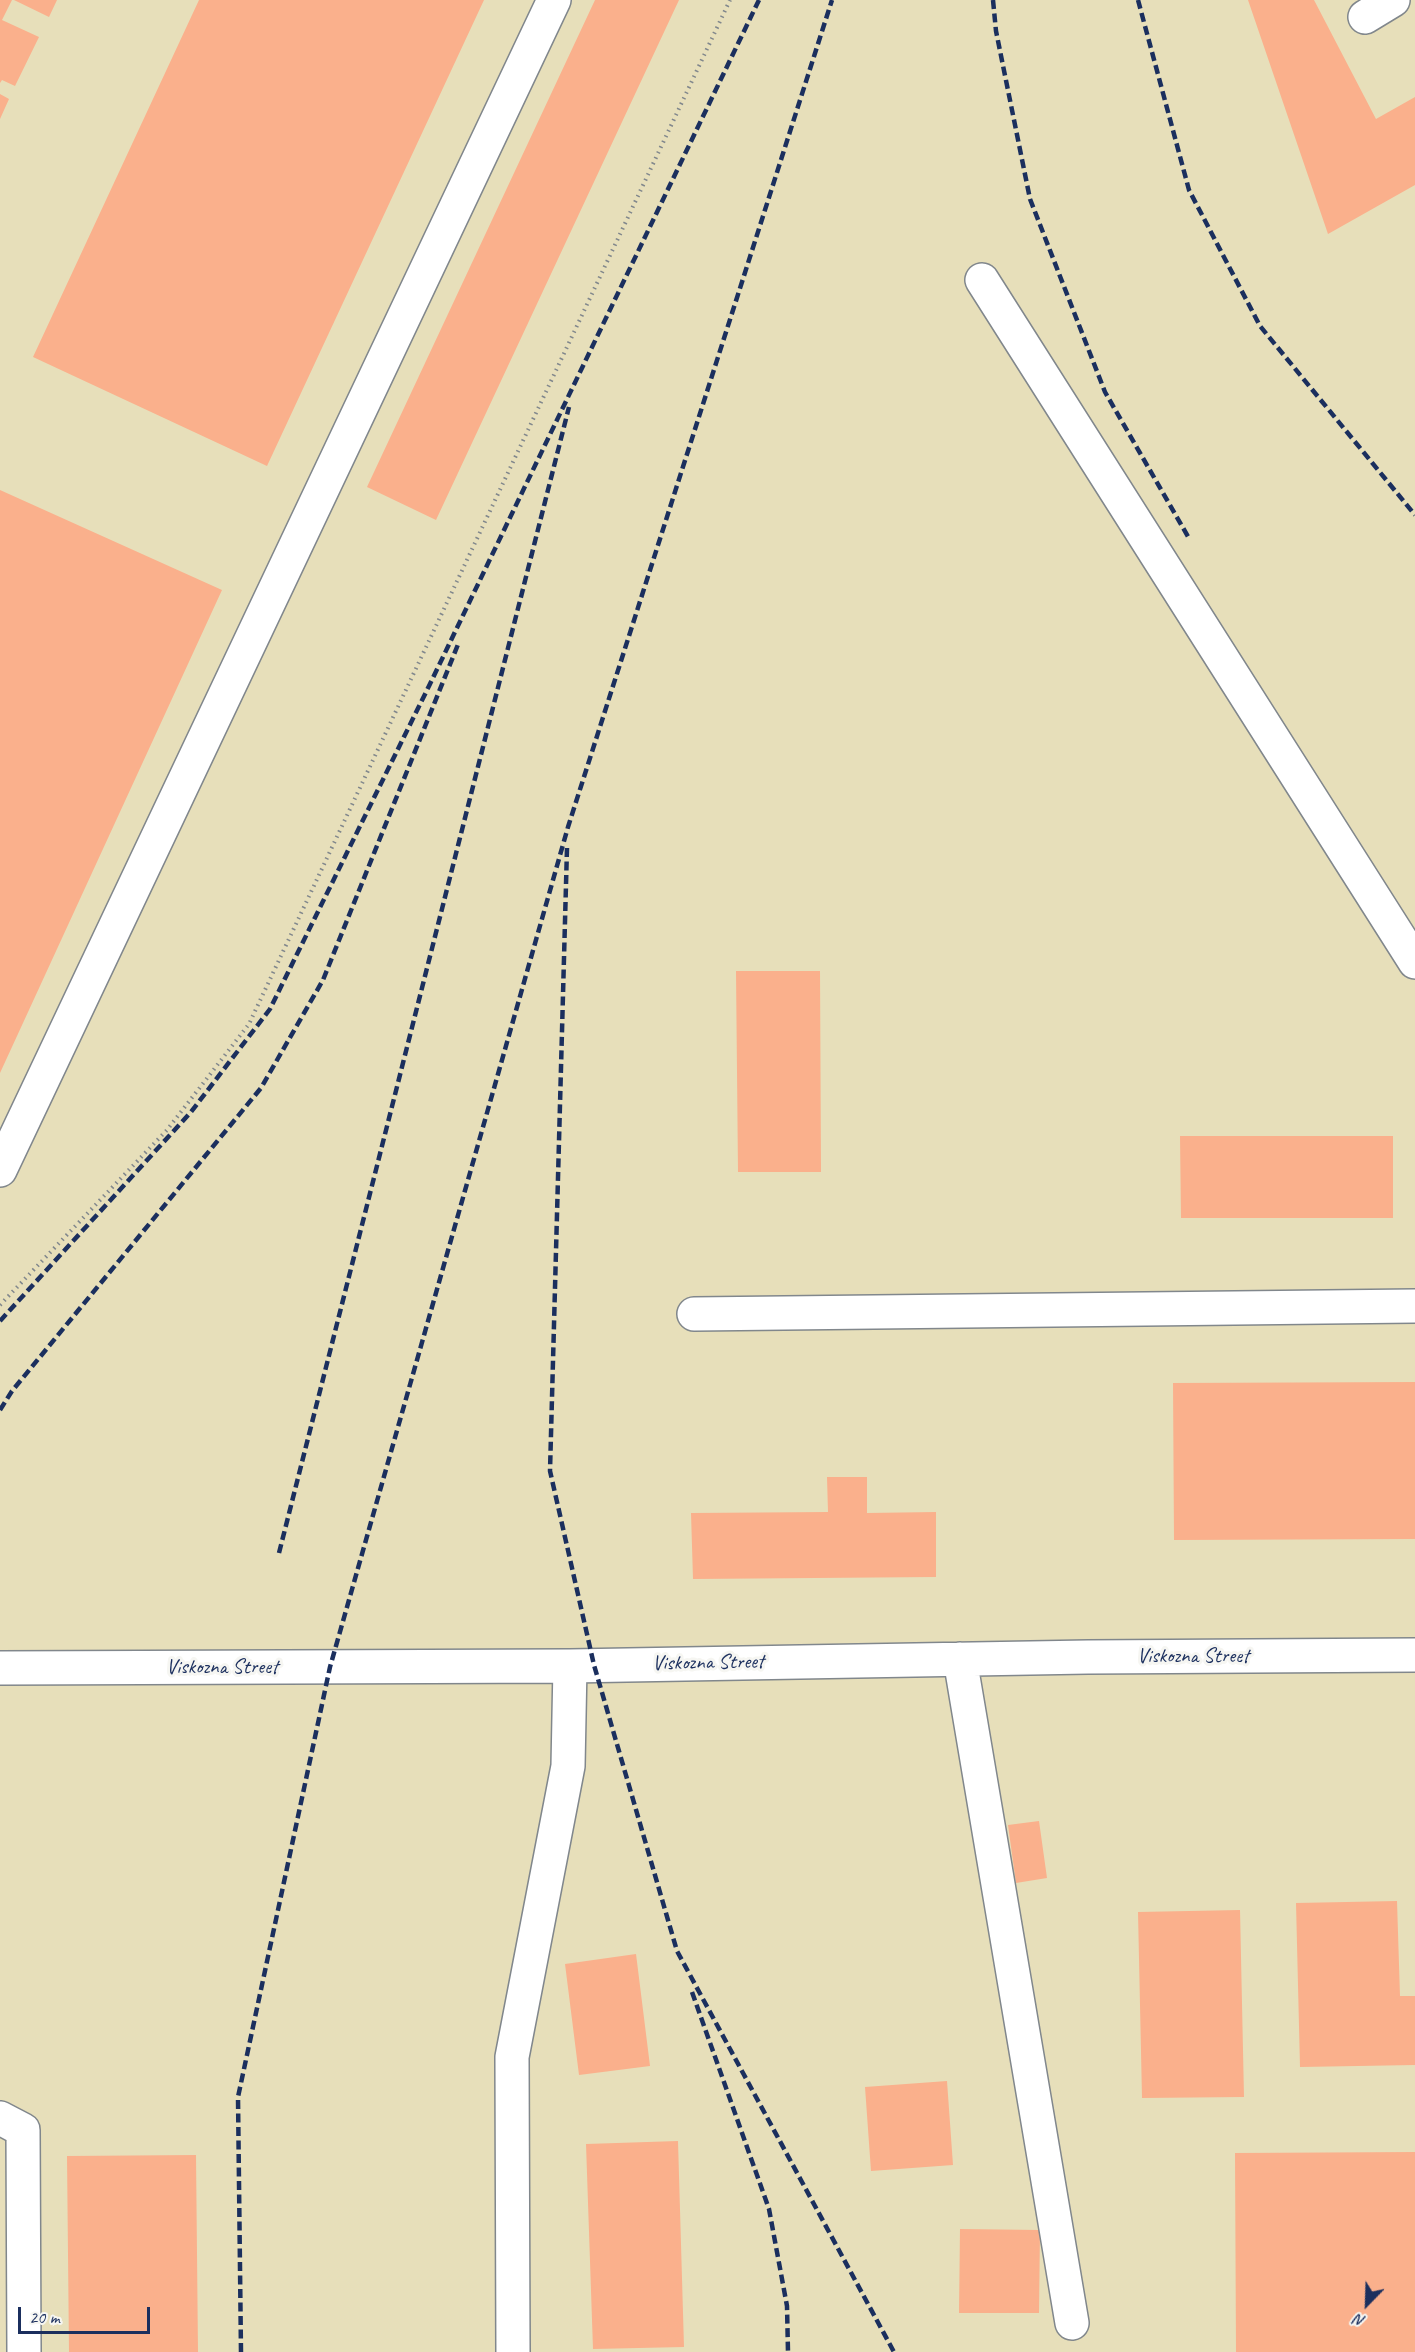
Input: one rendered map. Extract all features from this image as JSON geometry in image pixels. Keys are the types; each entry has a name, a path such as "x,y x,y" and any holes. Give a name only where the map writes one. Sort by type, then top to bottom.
{"street":[{"path":"0,1170 554,0"},
{"path":"1365,17 1393,0"},
{"path":"982,280 1415,962"},
{"path":"694,1314 1415,1306"},
{"name":"Viskozna Street","path":"0,1668 570,1666 960,1659 1415,1655"},
{"path":"960,1659 1072,2323"},
{"path":"513,2352 512,2057 568,1766 570,1666"},
{"path":"0,2118 23,2130 24,2352"}],"path":[{"path":"0,1305 167,1130 249,1024 730,0"}],"building":[{"path":"0,0 12,0 2,20 39,37 15,86 2,80 0,83"},
{"path":"14,0 57,0 49,17"},
{"path":"199,0 484,0 267,466 33,357"},
{"path":"595,0 679,0 436,520 367,487"},
{"path":"1248,0 1314,0 1376,119 1415,97 1415,185 1328,234"},
{"path":"0,94 9,99 0,119"},
{"path":"0,490 222,590 0,1073"},
{"path":"736,971 820,971 821,1172 738,1172"},
{"path":"1180,1136 1393,1136 1393,1218 1181,1218"},
{"path":"1415,1382 1415,1539 1174,1540 1173,1383"},
{"path":"827,1477 867,1477 867,1513 936,1512 936,1577 693,1579 691,1513 828,1512"},
{"path":"1039,1821 1047,1878 1016,1883 1008,1825"},
{"path":"1397,1901 1400,1996 1415,1996 1415,2065 1300,2067 1296,1903"},
{"path":"1240,1910 1244,2097 1142,2098 1138,1912"},
{"path":"636,1954 650,2066 579,2075 565,1964"},
{"path":"947,2081 953,2165 871,2171 865,2087"},
{"path":"678,2141 684,2347 593,2349 586,2144"},
{"path":"1415,2152 1415,2352 1236,2352 1235,2153"},
{"path":"196,2155 198,2352 69,2352 67,2156"},
{"path":"960,2229 1040,2230 1039,2313 959,2313"}],"railway":[{"path":"0,1321 191,1112 270,1009 429,686 759,0"},
{"path":"241,2352 238,2097 330,1667 568,827 832,0"},
{"path":"993,0 996,31 1030,199 1105,392 1190,540"},
{"path":"1138,0 1189,190 1260,326 1415,515"},
{"path":"279,1553 569,407"},
{"path":"0,1410 12,1391 261,1088 323,980 459,642"},
{"path":"567,848 550,1471 594,1665 677,1951 894,2352"},
{"path":"692,1992 769,2209 787,2306 788,2352"}]}
